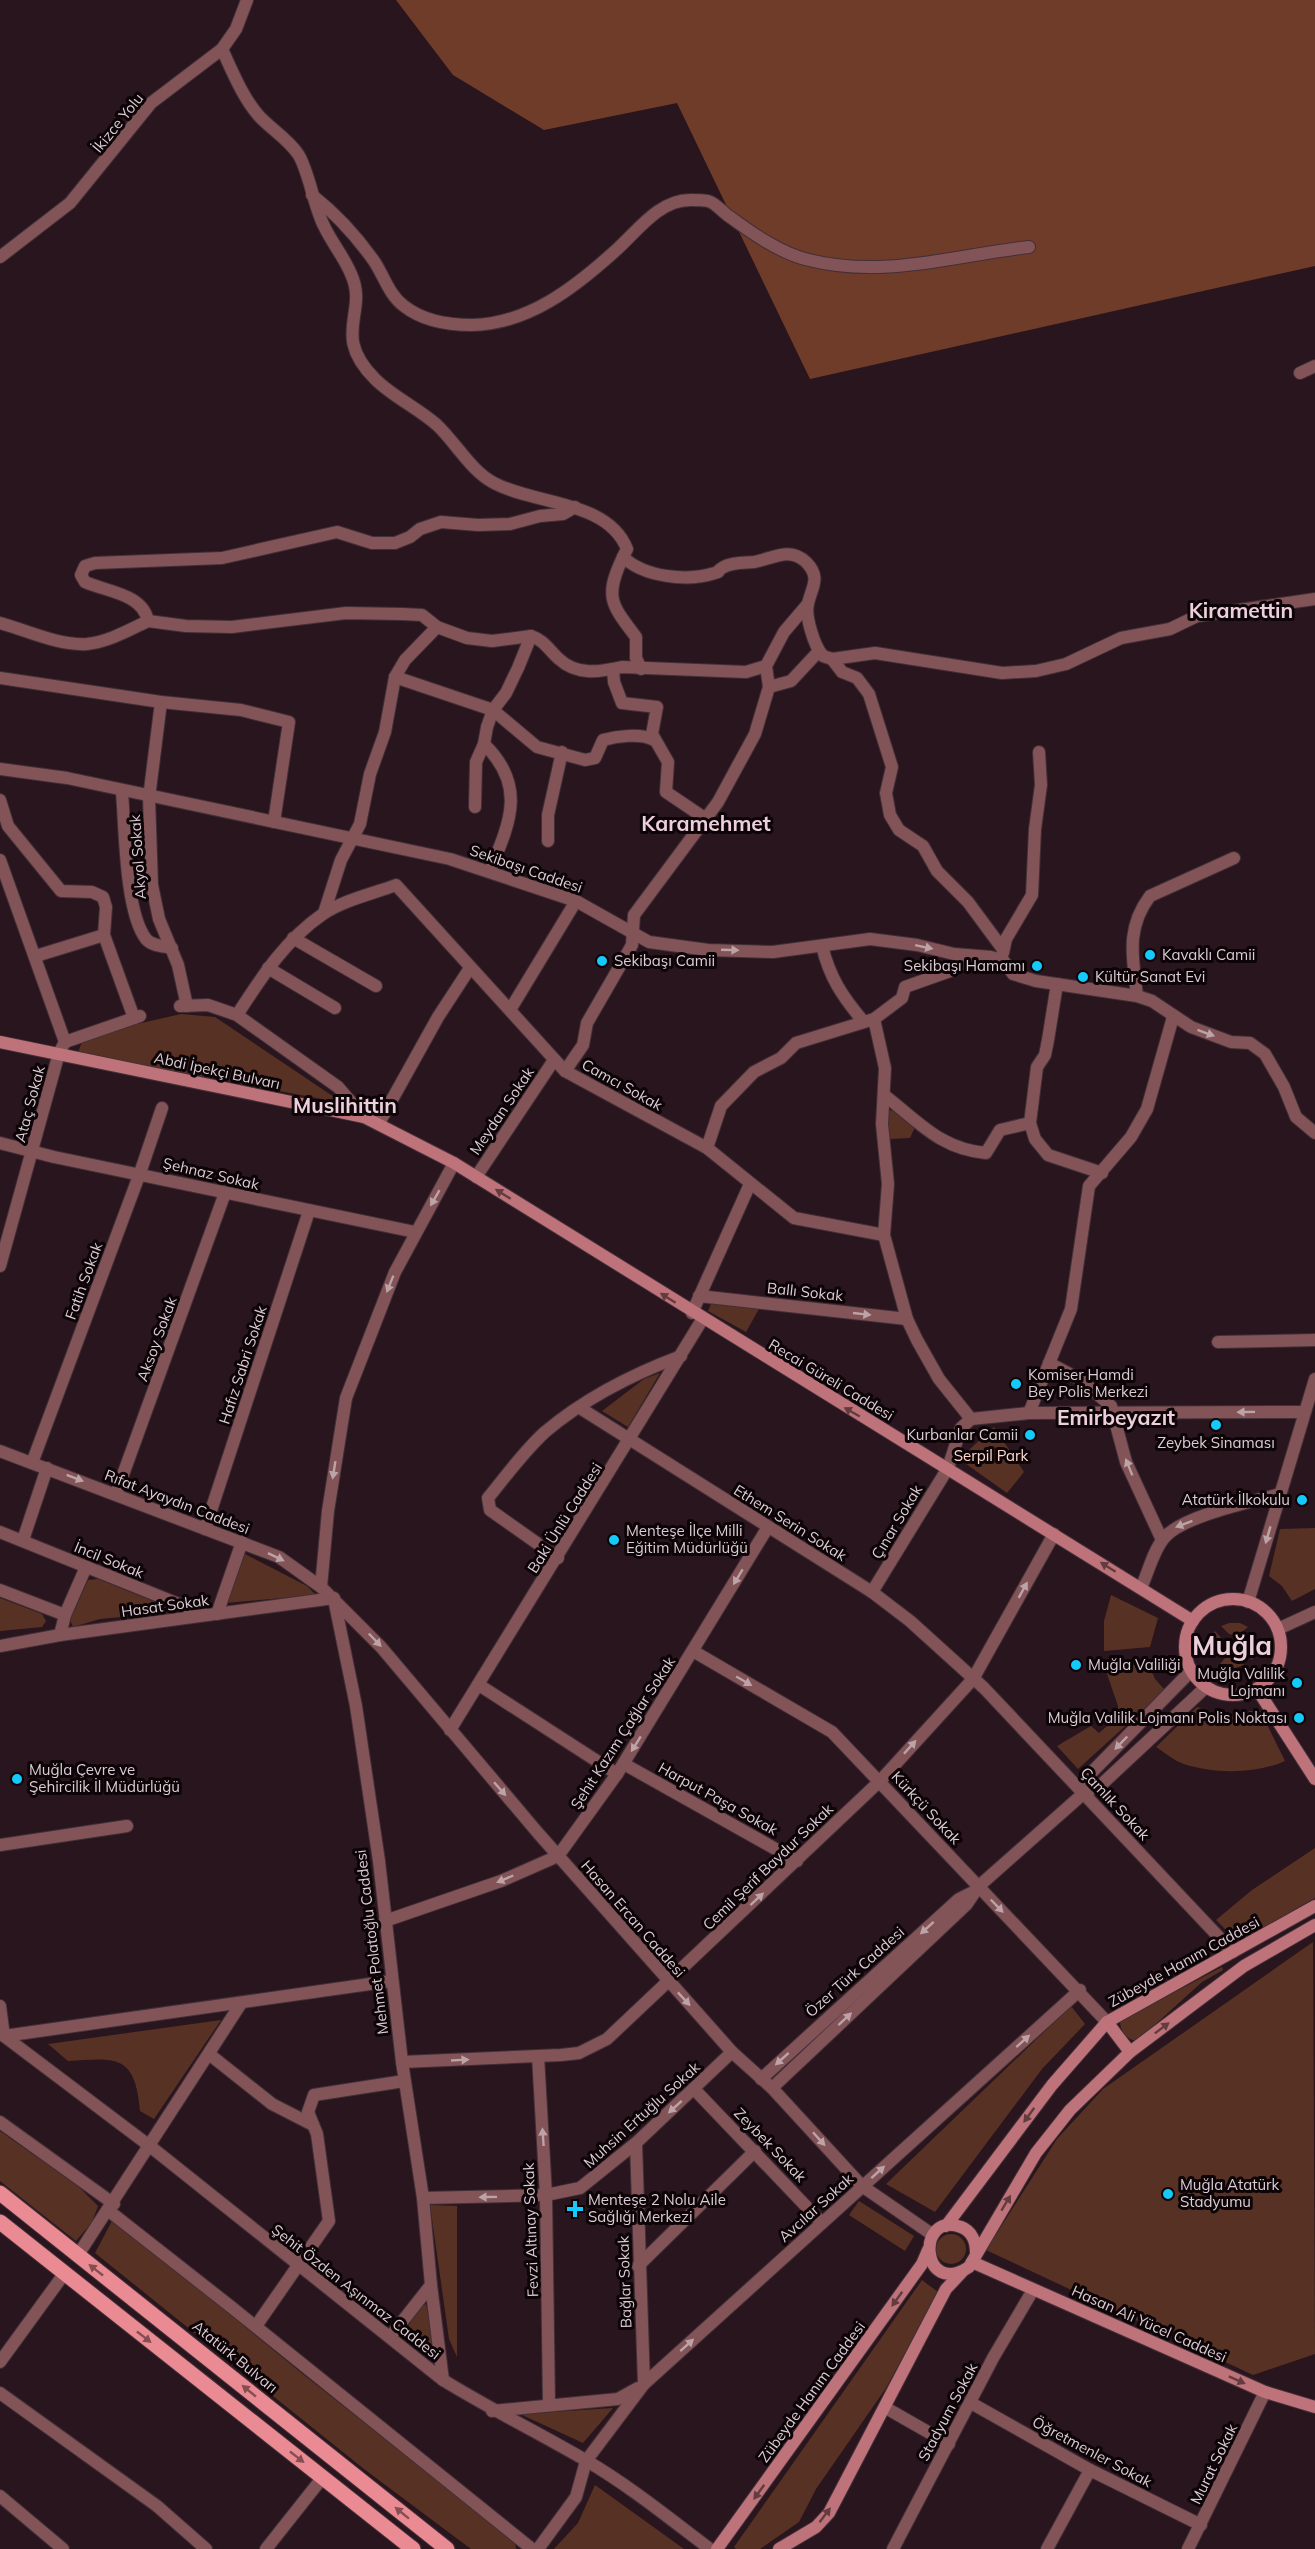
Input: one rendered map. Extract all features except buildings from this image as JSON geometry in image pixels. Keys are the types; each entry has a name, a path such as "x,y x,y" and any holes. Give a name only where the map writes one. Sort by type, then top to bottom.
{"main road":[{"name":"Abdi İpekçi Bulvarı","path":"0,1042 62,1047 364,1117 454,1163"},
{"name":"Recai Güreli Caddesi","path":"454,1163 697,1316 1054,1533 1193,1621"},
{"path":"1236,1599 1248,1602 1266,1612 1278,1629 1281,1652 1279,1663 1266,1682 1257,1689 1237,1695 1206,1687 1191,1671 1185,1646 1193,1621 1201,1612 1217,1602 1236,1599"},
{"path":"1257,1689 1315,1779"},
{"name":"Zübeyde Hanım Caddesi","path":"946,2226 1052,2085 1107,2022 1315,1906"},
{"path":"779,2549 816,2527 829,2513 886,2408 946,2289 974,2258 1036,2153 1070,2110 1130,2052 1244,1966 1315,1925"},
{"path":"1233,1952 1244,1966"},
{"path":"1107,2022 1130,2052"},
{"name":"Atatürk Bulvarı","path":"0,2193 447,2549"},
{"path":"0,2222 413,2549"},
{"path":"962,2272 946,2273 939,2270 929,2258 928,2250 933,2235 946,2226 962,2227 973,2238 974,2258"},
{"name":"Zübeyde Hanım Caddesi","path":"717,2549 922,2264 928,2250"},
{"path":"64,2274 78,2255"},
{"name":"Hasan Ali Yücel Caddesi","path":"974,2258 1033,2290 1265,2392 1315,2407"}],"street":[{"name":"İkizce Yolu","path":"0,257 70,203 151,103 222,49 236,29 247,0"},
{"path":"222,49 257,113 300,155 311,194 324,227 352,276 355,291 351,330 353,347 360,361 377,381 436,424 462,450 473,468 492,482 523,496 575,507 599,518 622,536 627,549 613,578 612,592 621,621 636,637 636,658 641,669"},
{"path":"311,194 331,210 374,262 384,282 401,305 421,317 464,325 508,321 549,303 613,253 650,217 669,204 680,200 710,201 782,249 808,260 859,269 928,264 1029,247"},
{"path":"1300,372 1315,366"},
{"path":"148,621 146,609 140,602 85,582 81,575 86,566 95,563 222,558 337,532 372,543 395,543 410,537 420,529 441,522 478,525 510,524 540,516 563,514 575,507"},
{"path":"565,1071 583,1045 587,1023 632,945 634,915 706,819 755,734 769,687 766,666 784,632 807,605 814,591 813,574 806,562 795,554 783,554 754,562 746,561 723,567 717,573 693,577 654,573 633,567 623,557"},
{"path":"832,659 875,653 1002,673 1036,671 1066,664 1121,638 1170,629 1197,616 1315,599"},
{"path":"807,605 812,634 819,651 832,659 842,672 856,678 868,694 892,767 886,793 890,815 899,830 923,846 937,871 968,902 1003,954 1032,895 1035,829 1041,785 1039,752"},
{"path":"0,623 70,643 88,644 120,634 148,621 186,626 232,627 346,614 422,615 437,627 467,638 492,641 531,636 545,643 560,660 579,671 641,669 746,672 766,666"},
{"path":"364,1117 338,1087 237,1015 268,968 293,938 324,913 341,861 360,824 370,774 385,732 395,677 405,660 437,627"},
{"path":"475,807 476,762 484,744 493,710 514,676 531,636"},
{"path":"769,687 791,681 819,651"},
{"path":"613,669 614,682 622,703 657,707 652,726 654,740 668,762 666,792 706,819"},
{"path":"395,677 493,710 537,747 585,760 595,758 603,740 615,736 648,737 654,740"},
{"path":"0,678 161,702 241,710 289,722 274,822"},
{"name":"Akyol Sokak","path":"161,702 150,798 152,885 159,919 172,948 183,1006 208,1005 237,1015"},
{"path":"484,744 497,757 511,783 513,794 503,839 490,872"},
{"path":"548,841 548,815 562,752"},
{"name":"Sekibaşı Caddesi","path":"0,769 67,778 150,798 450,859 576,901 649,942 708,950 773,952 870,939 972,956 1003,954 1013,974 1057,984 1137,996 1152,1001 1173,1017 1231,1042 1250,1043 1265,1054 1284,1087 1296,1117 1315,1133"},
{"path":"122,792 126,856 135,918 146,939 152,944 172,948"},
{"path":"0,800 4,828 61,891 92,892 103,897 106,907 104,934 137,1017 62,1047 36,956 0,860"},
{"path":"1137,996 1131,948 1134,929 1145,903 1150,896 1234,858"},
{"name":"Camcı Sokak","path":"324,913 396,885 565,1071 706,1148 794,1218 884,1235"},
{"path":"510,1010 576,901"},
{"path":"36,956 104,934"},
{"path":"293,938 376,986"},
{"path":"822,946 829,973 844,998 868,1020 885,1068 882,1124 888,1184 884,1235 907,1319 939,1380 970,1419 1029,1413 1310,1411"},
{"path":"706,1148 721,1106 754,1072 781,1058 796,1043 868,1020 902,998 905,987 953,970 972,956"},
{"path":"268,968 335,1008"},
{"path":"379,1123 438,1017 470,968"},
{"path":"1057,984 1047,1047 1037,1067 1030,1123 1035,1139 1048,1155 1102,1173"},
{"path":"1029,1413 1071,1310 1089,1186 1131,1137 1147,1109 1173,1017"},
{"name":"Ataç Sokak","path":"0,1266 62,1047"},
{"name":"Meydan Sokak","path":"476,1177 554,1060"},
{"path":"884,1095 935,1137 968,1152 986,1154 1000,1130 1030,1123"},
{"name":"Fatih Sokak","path":"32,1463 162,1108"},
{"name":"Şehnaz Sokak","path":"0,1143 33,1152 415,1232"},
{"path":"321,1587 328,1511 346,1398 395,1272 454,1163"},
{"name":"Baki Ünlü Caddesi","path":"450,1730 681,1356 697,1316 699,1296 750,1184"},
{"name":"Aksoy Sokak","path":"116,1494 225,1193"},
{"name":"Hafız Sabri Sokak","path":"205,1529 309,1211"},
{"name":"Ballı Sokak","path":"699,1296 907,1319"},
{"path":"1218,1342 1315,1340"},
{"path":"558,1558 490,1510 488,1498 545,1432 580,1408 651,1367 681,1356"},
{"path":"1049,1363 1081,1380 1115,1412 1126,1462 1162,1540"},
{"path":"1248,1602 1280,1494 1310,1411 1315,1378"},
{"name":"Ethem Serin Sokak","path":"580,1408 872,1592 910,1621 973,1679"},
{"name":"Çınar Sokak","path":"872,1592 948,1468 961,1428 970,1419"},
{"name":"Rıfat Ayaydın Caddesi","path":"0,1451 279,1557 334,1598"},
{"path":"23,1540 47,1468"},
{"path":"1141,1588 1162,1540 1173,1528 1222,1510 1280,1494"},
{"name":"Şehit Kazım Çağlar Sokak","path":"558,1856 621,1769 768,1527"},
{"name":"İncil Sokak","path":"0,1532 212,1615"},
{"name":"Cemil Şerif Baydur Sokak","path":"402,2062 579,2053 607,2039 880,1780 973,1679 1054,1533"},
{"path":"212,1615 242,1542"},
{"path":"60,1635 65,1615 86,1567"},
{"path":"0,1590 65,1615"},
{"name":"Hasat Sokak","path":"0,1646 60,1635 334,1598"},
{"name":"Hasan Ercan Caddesi","path":"334,1598 381,1647 558,1856 732,2052 772,2088 862,2186 933,2235"},
{"name":"Mehmet Polatoğlu Caddesi","path":"334,1598 356,1706 404,2081 423,2198 430,2285 442,2380"},
{"path":"1278,1629 1315,1612"},
{"name":"Kürkçü Sokak","path":"693,1651 832,1732 880,1780 976,1889 1080,1990 1107,2022"},
{"name":"Özer Türk Caddesi","path":"1084,1793 1090,1774 1191,1671"},
{"name":"Çamlık Sokak","path":"973,1679 1233,1952"},
{"name":"Harput Paşa Sokak","path":"479,1685 621,1769 797,1861"},
{"name":"Özer Türk Caddesi","path":"761,2079 959,1899 976,1889 1084,1793 1102,1784 1206,1687"},
{"path":"0,1845 127,1826"},
{"path":"385,1920 501,1881 558,1856"},
{"name":"Özer Türk Caddesi","path":"772,2088 966,1905 976,1889"},
{"path":"0,2006 2,2035 240,2005 391,1981"},
{"name":"Avcılar Sokak","path":"586,2461 644,2384 1080,1990"},
{"path":"78,2255 111,2208 240,2005"},
{"name":"Şehit Özden Aşınmaz Caddesi","path":"2,2035 150,2147 442,2380 492,2411 586,2461 629,2488 710,2549"},
{"name":"Muhsin Ertuğlu Sokak","path":"423,2198 546,2195 580,2188 636,2143 732,2052"},
{"path":"209,2054 272,2104 313,2125"},
{"name":"Fevzi Altınay Sokak","path":"538,2056 546,2195 549,2404"},
{"path":"256,2326 328,2221 317,2134 308,2112 314,2095 404,2081"},
{"name":"Zeybek Sokak","path":"694,2090 822,2223"},
{"path":"0,2122 111,2208 532,2549"},
{"name":"Bağlar Sokak","path":"636,2143 638,2266 644,2384"},
{"path":"638,2266 755,2151"},
{"path":"0,2362 64,2274"},
{"path":"390,2337 430,2285"},
{"name":"Stadyum Sokak","path":"893,2549 1033,2290"},
{"path":"492,2411 618,2399 644,2384"},
{"name":"Murat Sokak","path":"1188,2549 1265,2392"},
{"path":"0,2393 157,2506 206,2549"},
{"name":"Öğretmenler Sokak","path":"971,2403 1090,2470 1201,2525"},
{"path":"886,2408 949,2444"},
{"path":"538,2549 576,2497 586,2461"},
{"path":"1047,2549 1090,2470"},
{"path":"266,2549 322,2477"},
{"path":"0,2496 63,2549"}],"green space":[{"path":"181,1014 215,1017 343,1103 78,1053 82,1041 115,1029"},
{"path":"894,1110 915,1127 910,1138 890,1139 887,1111"},
{"path":"712,1301 760,1307 746,1332 708,1311"},
{"path":"660,1373 628,1427 602,1411 644,1379"},
{"name":"Serpil Park","path":"994,1427 1024,1472 1007,1493 959,1459"},
{"path":"1315,1528 1315,1589 1292,1601 1282,1586 1269,1576 1280,1529"},
{"path":"243,1553 307,1586 316,1595 226,1603"},
{"path":"98,1579 170,1608 174,1612 100,1619 73,1627 70,1620 88,1580"},
{"path":"1111,1595 1158,1618 1150,1647 1104,1651 1104,1621"},
{"path":"0,1598 42,1614 46,1621 42,1627 0,1631"},
{"path":"1240,1623 1248,1627 1237,1636 1229,1634 1221,1626"},
{"path":"1215,1631 1224,1641 1224,1647 1213,1656 1211,1640"},
{"path":"1254,1633 1256,1652 1252,1660 1243,1649 1243,1642"},
{"path":"1237,1653 1244,1665 1235,1668 1220,1664 1226,1657"},
{"path":"1148,1663 1155,1679 1165,1690 1078,1769 1057,1746 1091,1726 1099,1733 1119,1716 1118,1706 1105,1668"},
{"path":"1197,1707 1213,1713 1228,1715 1259,1708 1285,1761 1249,1770 1208,1770 1180,1763 1156,1747"},
{"path":"1315,1848 1315,1898 1238,1942 1216,1920 1252,1890"},
{"name":"Muğla Atatürk Stadyumu","path":"1313,1942 1315,2354 1253,2375 986,2250 1057,2139 1103,2089"},
{"path":"1222,1967 1223,1970 1202,1982 1137,2041 1127,2037 1120,2021"},
{"path":"1071,2006 1085,2024 1042,2069 935,2212 886,2184"},
{"path":"221,2020 154,2119 140,2111 134,2079 128,2069 111,2060 68,2061 48,2044"},
{"path":"0,2131 78,2186 98,2206 92,2222 76,2241 0,2181"},
{"path":"859,2201 914,2236 905,2251 849,2215"},
{"path":"430,2205 457,2206 457,2357 449,2339"},
{"path":"113,2219 299,2371 515,2542 516,2549 471,2549 364,2469 95,2253"},
{"path":"951,2234 962,2238 966,2249 962,2260 951,2264 940,2260 936,2249 940,2238"},
{"path":"922,2280 938,2292 886,2388 816,2489 799,2522 760,2549 736,2549 734,2547"},
{"path":"426,2304 437,2355 432,2359 403,2333 422,2306"},
{"path":"613,2408 583,2443 520,2414"},
{"path":"595,2485 684,2549 554,2549 578,2523"}],"shaded area":[{"path":"396,0 1315,0 1315,266 810,379 677,103 544,130 453,75"}],"place":[{"name":"Kavaklı Camii","path":"1150,955"},
{"name":"Sekibaşı Camii","path":"602,961"},
{"name":"Sekibaşı Hamamı","path":"1037,966"},
{"name":"Kültür Sanat Evi","path":"1083,977"},
{"name":"Komiser Hamdi Bey Polis Merkezi","path":"1016,1384"},
{"name":"Zeybek Sinaması","path":"1216,1425"},
{"name":"Kurbanlar Camii","path":"1030,1435"},
{"name":"Atatürk İlkokulu","path":"1302,1500"},
{"name":"Menteşe İlçe Milli Eğitim Müdürlüğü","path":"614,1540"},
{"name":"Muğla Valiliği","path":"1076,1665"},
{"name":"Muğla Valilik Lojmanı","path":"1297,1683"},
{"name":"Muğla Valilik Lojmanı Polis Noktası","path":"1299,1718"},
{"name":"Muğla Çevre ve Şehircilik İl Müdürlüğü","path":"17,1779"},
{"name":"Muğla Atatürk Stadyumu","path":"1168,2194"},
{"name":"Menteşe 2 Nolu Aile Sağlığı Merkezi","path":"575,2209"}],"district":[{"name":"Kiramettin","path":"1241,611"},
{"name":"Karamehmet","path":"706,824"},
{"name":"Muslihittin","path":"345,1106"},
{"name":"Emirbeyazıt","path":"1116,1418"},
{"name":"Muğla","path":"1232,1646"}]}
